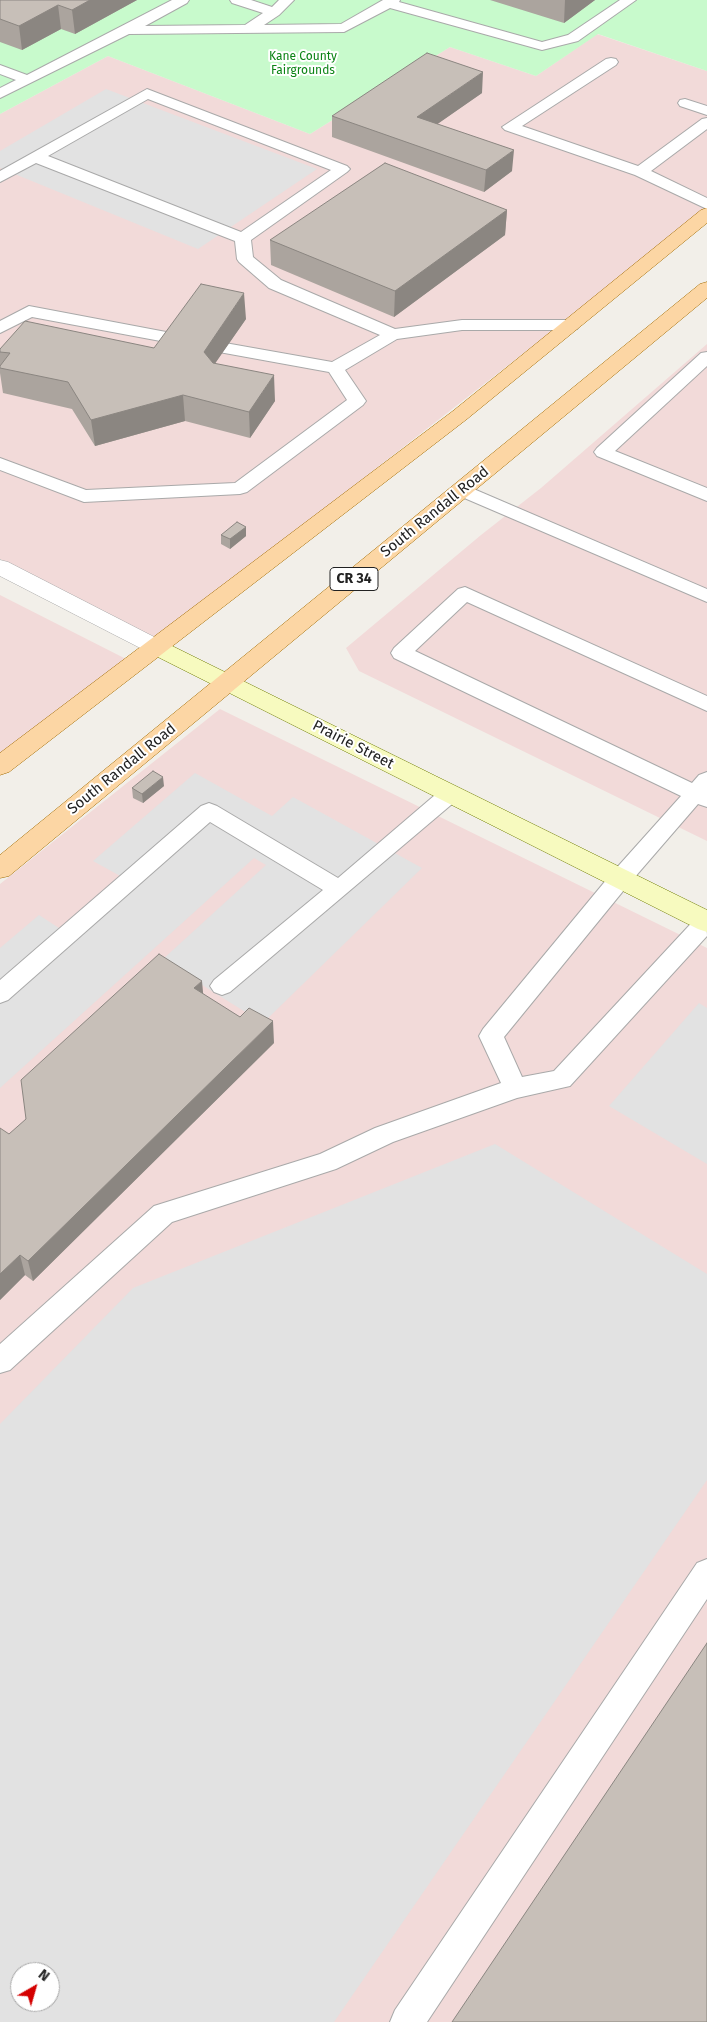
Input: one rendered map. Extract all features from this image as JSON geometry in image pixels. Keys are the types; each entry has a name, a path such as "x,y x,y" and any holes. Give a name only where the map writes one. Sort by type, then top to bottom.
{"main road":[{"path":"0,766 460,415 707,214"},
{"name":"South Randall Road","path":"0,869 707,288"}],"street":[{"name":"Prairie Street","path":"0,567 707,922"}],"lane":[{"path":"0,94 182,0"},
{"path":"244,30 274,12 287,0"},
{"path":"126,30 344,28 390,2 542,46 573,38 629,0"},
{"path":"244,1 274,12"},
{"path":"611,62 510,127 640,172 707,204"},
{"path":"0,69 28,80"},
{"path":"0,177 147,94 342,169 243,238"},
{"path":"685,103 707,111"},
{"path":"640,172 707,122"},
{"path":"36,157 243,238"},
{"path":"243,238 245,259 275,284 393,334"},
{"path":"0,328 29,311 182,340"},
{"path":"226,348 335,368 393,334 462,325 571,325"},
{"path":"707,357 603,452 707,495"},
{"path":"0,464 84,496 240,488 357,401 335,368"},
{"path":"462,490 707,596"},
{"path":"515,1088 491,1036 620,879 703,791 401,652 465,593 707,704"},
{"path":"222,986 450,794"},
{"path":"0,994 210,811 339,889"},
{"path":"0,1361 163,1214 327,1162 384,1135 515,1088 561,1079 707,922"},
{"path":"407,2022 707,1573"}],"shaded area":[{"path":"597,34 707,71 707,210 155,641 0,559 0,114 108,56 310,134 450,47 536,76"},
{"path":"106,89 317,169 198,249 0,168 0,151"},
{"path":"707,344 707,841 359,671 346,648 481,535 541,488"},
{"path":"0,595 130,661 0,757"},
{"path":"220,709 707,948 707,2022 0,2022 0,884"},
{"path":"195,773 272,816 293,797 422,868 263,1023 162,960 266,865 254,858 0,1088 0,948 39,915 62,930 122,877 93,861"},
{"path":"699,1003 707,1008 707,1164 609,1106"},
{"path":"495,1144 707,1274 707,1480 334,2022 0,2022 0,1424 133,1288"}],"green space":[{"name":"Kane County Fairgrounds","path":"0,0 707,0 707,71 598,34 536,76 450,47 310,134 108,56 0,114"}],"building":[{"path":"0,0 90,0 72,10 58,5 19,26 0,19"},
{"path":"427,53 483,72 417,117 514,150 486,170 332,116"},
{"path":"385,163 507,210 395,291 270,240"},
{"path":"201,284 244,293 204,352 213,363 274,375 249,412 183,395 91,420 68,382 0,368 10,353 0,352 0,349 25,321 154,348"},
{"path":"237,522 246,527 230,539 221,535"},
{"path":"153,771 163,777 142,794 132,788"},
{"path":"159,954 202,981 194,988 240,1017 249,1008 273,1021 28,1261 20,1255 0,1274 0,1128 9,1134 26,1119 21,1080"},
{"path":"707,1643 707,2022 452,2022"}]}
